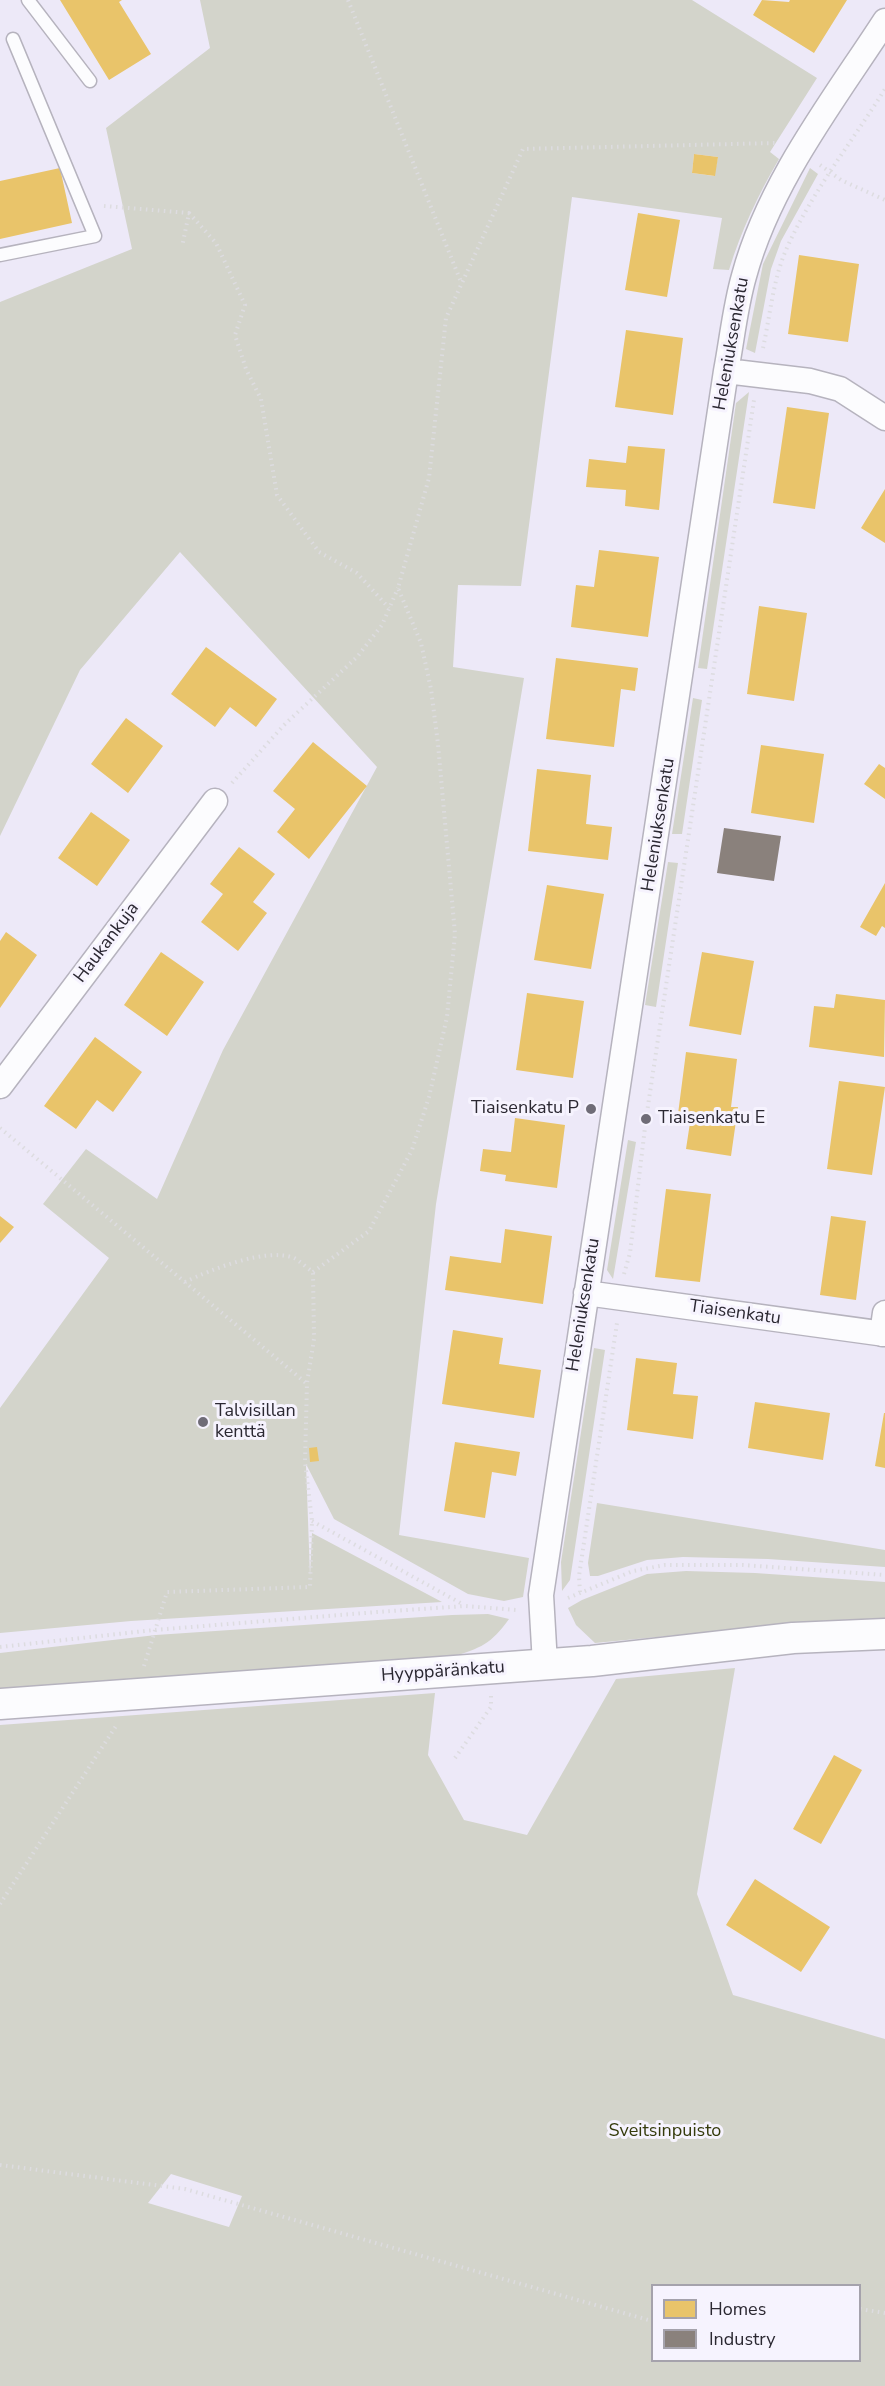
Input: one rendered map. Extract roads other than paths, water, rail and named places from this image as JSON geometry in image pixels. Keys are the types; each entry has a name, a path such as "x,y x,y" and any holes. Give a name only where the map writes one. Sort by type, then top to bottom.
{"street":[{"name":"Heleniuksenkatu","path":"545,1664 541,1606 586,1293 726,371 744,276 791,148 885,21"},
{"path":"726,371 810,381 840,389 885,418"},
{"name":"Haukankuja","path":"0,1086 215,801"},
{"name":"Tiaisenkatu","path":"586,1293 884,1327"},
{"name":"Hyyppäränkatu","path":"0,1704 545,1664 793,1638 885,1634"}],"lane":[{"path":"28,0 90,81"},
{"path":"0,255 95,236 13,39"}],"place":[{"name":"Tiaisenkatu P","path":"591,1109"},
{"name":"Tiaisenkatu E","path":"646,1119"},
{"name":"Talvisillan kenttä","path":"203,1422"}],"park label":[{"name":"Sveitsinpuisto","path":"665,2132"}]}
